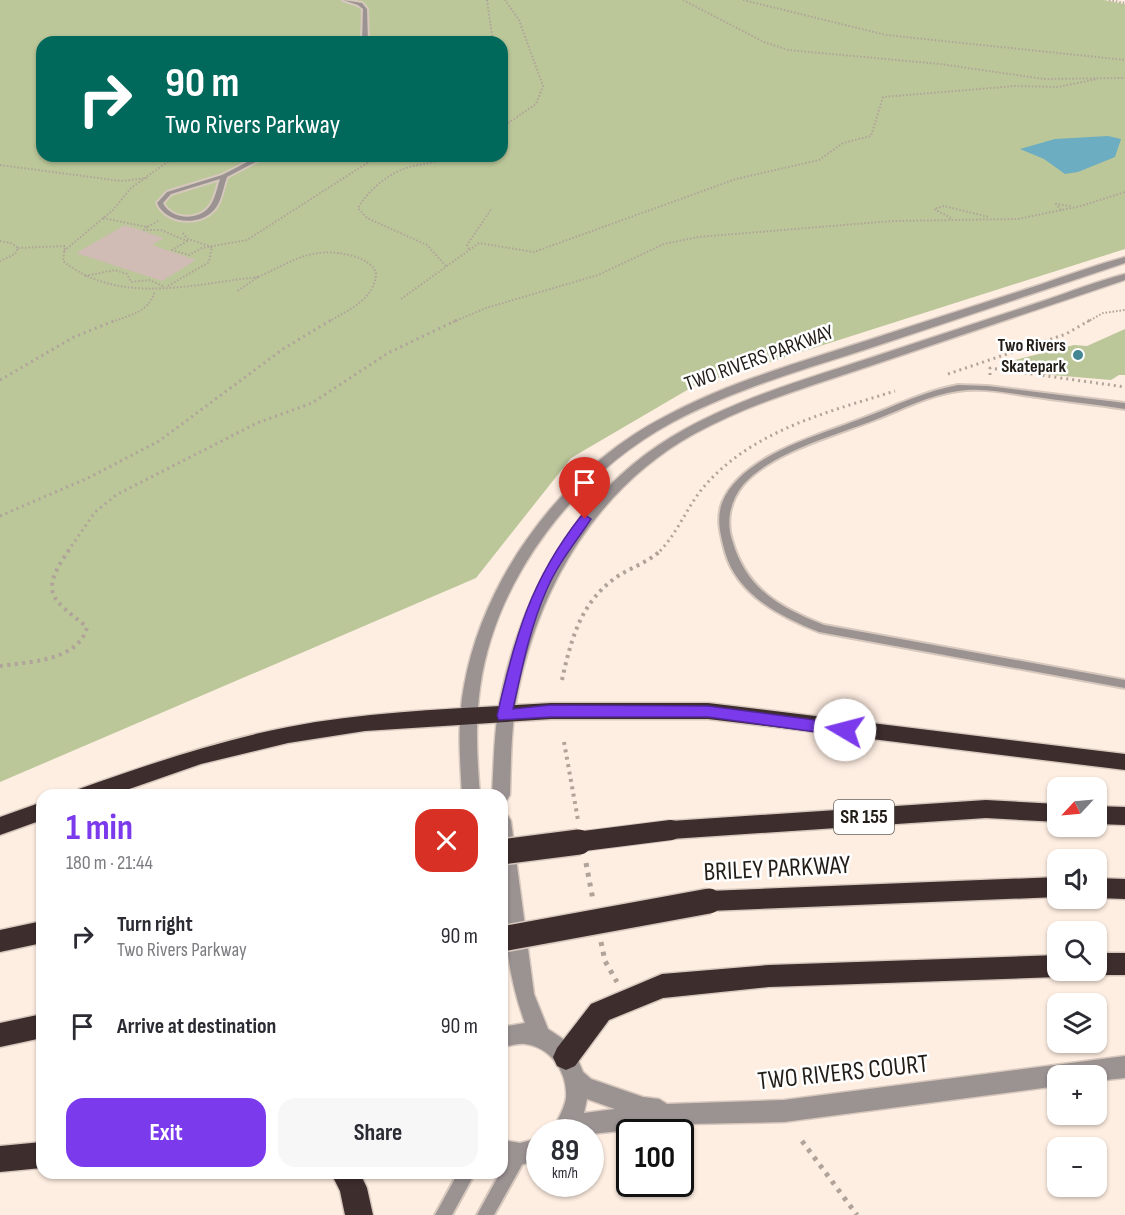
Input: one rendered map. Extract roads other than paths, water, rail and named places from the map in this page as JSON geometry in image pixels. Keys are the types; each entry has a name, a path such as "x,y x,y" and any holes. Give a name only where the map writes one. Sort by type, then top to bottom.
{"highway":[{"path":"104,789 201,756 288,735 365,723 504,716 551,711 708,711 890,736 1125,762"},
{"name":"BRILEY PARKWAY","path":"508,851 671,830 986,809 1047,812"},
{"path":"0,826 36,813"},
{"path":"1107,815 1125,816"},
{"name":"BRILEY PARKWAY","path":"508,938 710,901 1047,887"},
{"path":"1107,888 1125,889"},
{"path":"0,941 36,933"},
{"path":"1107,964 1125,963"},
{"path":"566,1057 600,1012 662,986 769,976 1047,966"},
{"path":"0,1035 36,1027"},
{"path":"0,1159 36,1156"},
{"path":"348,1179 360,1215"}],"street":[{"name":"TWO RIVERS PARKWAY","path":"471,789 468,718 472,685 485,632 510,581 537,536 569,496 606,462 646,432 690,408 736,388 1125,260"},
{"name":"TWO RIVERS PARKWAY","path":"501,789 500,749 504,716 522,638 540,588 565,545 595,506 629,473 667,445 709,421 753,402 1125,276"},
{"path":"508,868 524,994 540,1036"},
{"path":"508,1036 519,1034 540,1036 557,1046 566,1057 576,1080 577,1102 570,1119"},
{"name":"TWO RIVERS COURT","path":"604,1121 688,1113 784,1111 1125,1067"},
{"path":"576,1080 584,1087 643,1108 688,1113"}],"lane":[{"path":"345,0 360,4 365,9 366,36"},
{"path":"224,176 212,208 207,213 178,217 162,210 160,203 169,193 224,176 252,162"},
{"path":"1125,406 989,389 965,387 948,390 789,449 763,462 739,484 724,514 724,540 733,562 747,582 768,601 793,617 823,629 1125,684"},
{"path":"508,1174 521,1151"},
{"path":"443,1215 464,1179"},
{"path":"485,1215 505,1179"}],"water":[{"path":"1108,136 1121,139 1115,157 1078,172 1065,174 1044,159 1020,149 1055,139"}],"place":[{"name":"Two Rivers Skatepark","path":"1078,355"}]}
